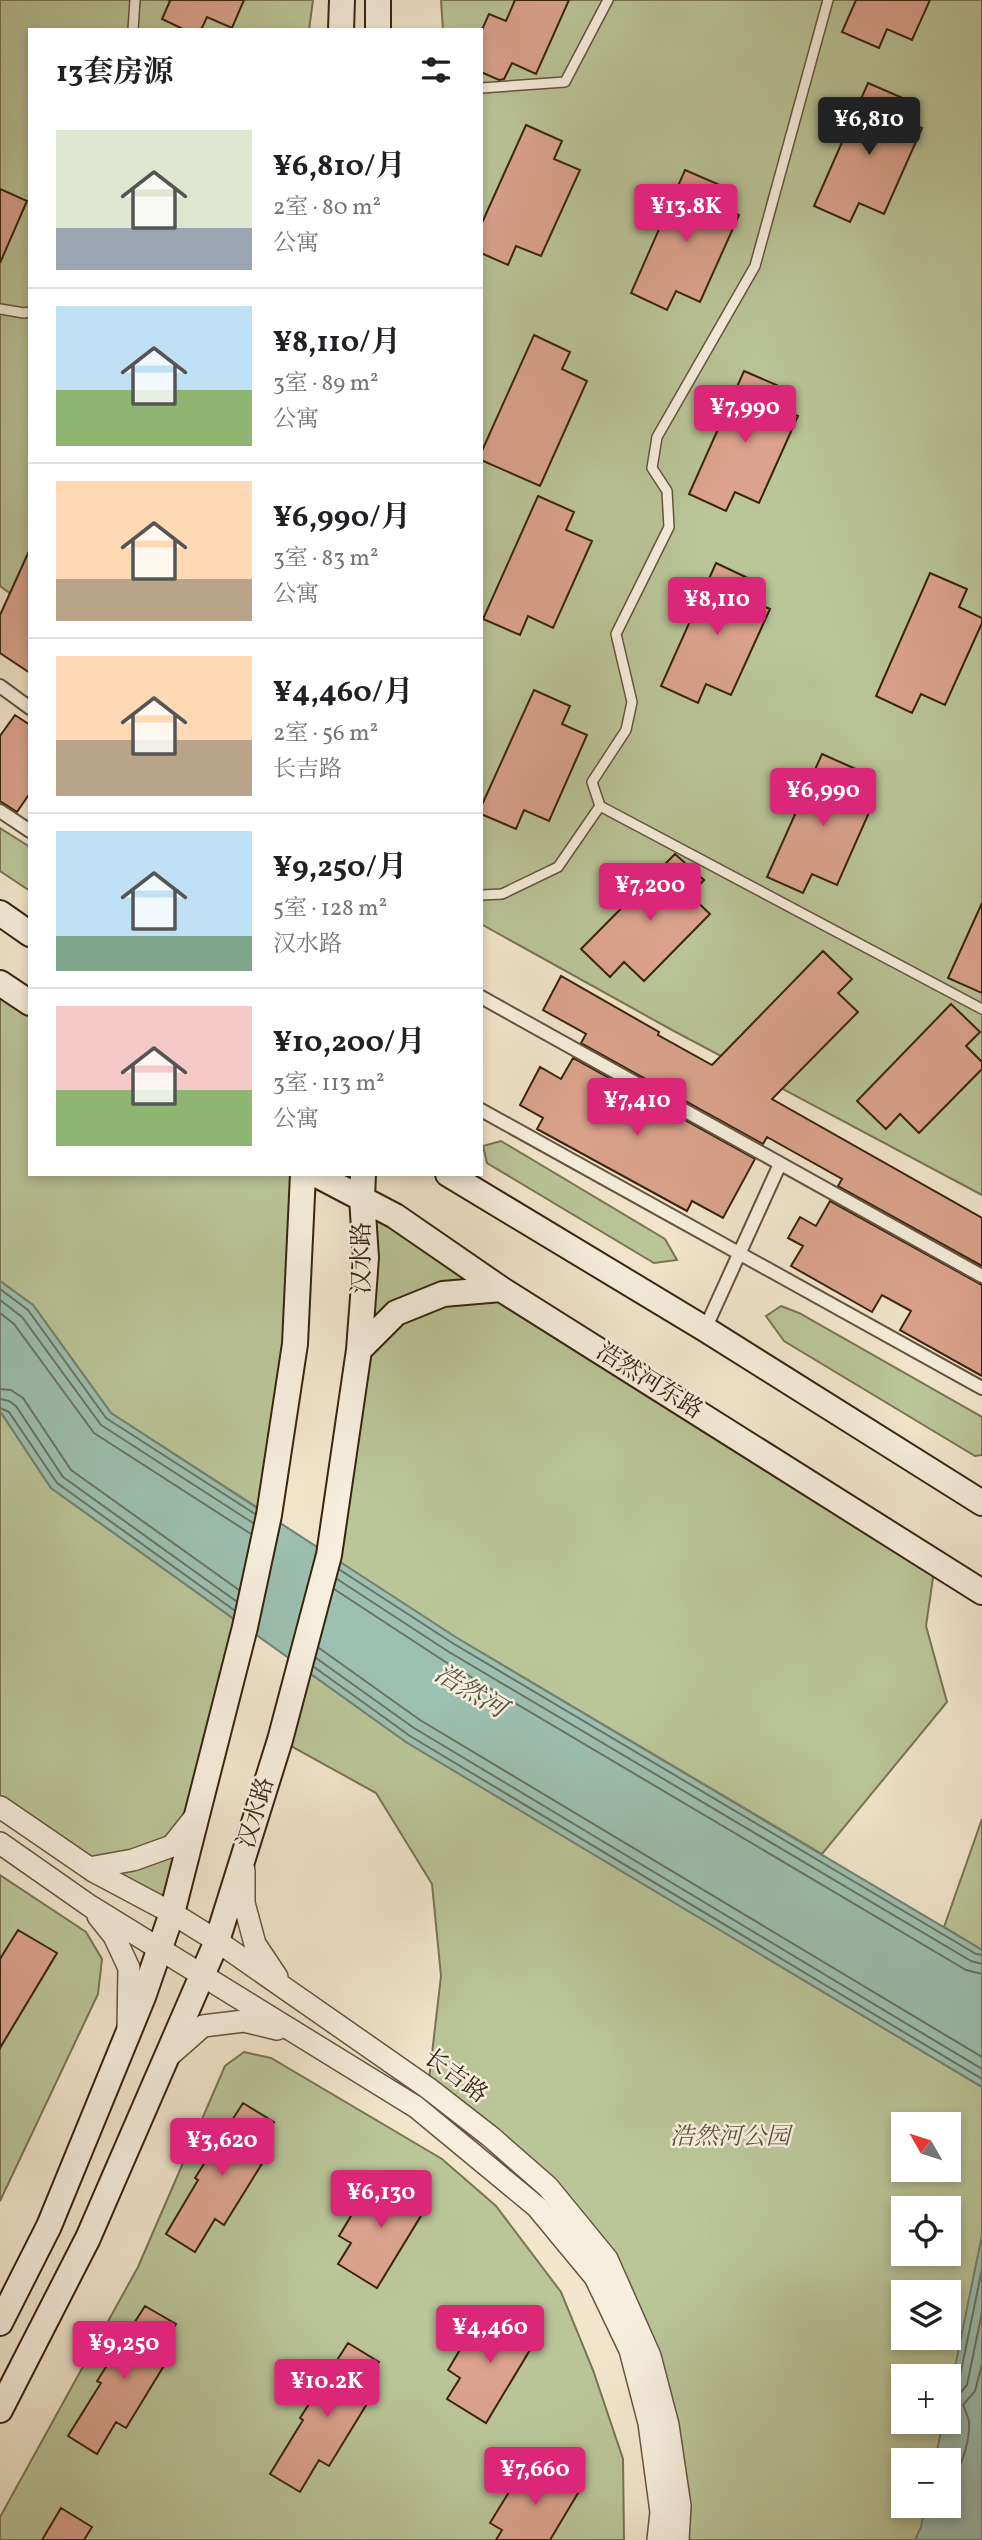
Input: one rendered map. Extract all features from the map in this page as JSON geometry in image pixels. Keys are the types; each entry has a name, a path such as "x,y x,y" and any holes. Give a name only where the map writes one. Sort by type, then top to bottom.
{"main road":[{"path":"341,28 342,0"},
{"path":"378,0 378,28"},
{"path":"0,913 28,933"},
{"path":"0,983 28,1002"},
{"path":"0,2323 49,2226 128,2033 172,1913 245,1627 269,1514 295,1344 303,1176"},
{"name":"浩然河东路","path":"323,1176 363,1186 395,1216 501,1289 982,1592"},
{"path":"451,1176 705,1329 982,1503"},
{"name":"汉水路","path":"0,2410 88,2238 203,1975 217,1941 280,1740 329,1555 359,1350 366,1258 363,1186"},
{"path":"359,1350 396,1313 443,1294 501,1289"}],"street":[{"path":"0,686 28,707"},
{"path":"0,811 28,830"},
{"path":"483,998 982,1276"},
{"path":"483,1111 982,1388"},
{"path":"705,1329 780,1164"},
{"name":"长吉路","path":"0,1807 89,1868 217,1941 428,2088 548,2186 607,2259 650,2356 668,2425 680,2506 678,2540"},
{"path":"89,1868 134,1860 172,1846 197,1815"},
{"name":"长吉路","path":"0,1843 90,1906 416,2107 537,2207 595,2277 631,2350 649,2423 660,2512 659,2540"},
{"path":"244,1857 244,1903 255,1944 284,1988"},
{"path":"90,1906 114,1936 130,1968 128,2033"},
{"path":"169,2056 203,2026 244,2021 293,2033"}],"lane":[{"path":"133,28 135,0"},
{"path":"483,88 565,82 608,0"},
{"path":"828,0 755,266 657,437 652,468 667,491 669,527 616,634 632,702 626,730 592,782 600,806 982,1009"},
{"path":"0,309 28,312"},
{"path":"483,895 502,894 558,867 600,806"}],"green space":[{"path":"0,0 313,0 309,28 28,28 28,607 0,586"},
{"path":"441,0 982,0 982,1195 672,1030 483,925 483,28 443,28"},
{"path":"0,828 28,846 28,890 0,871"},
{"path":"0,983 28,1002 28,1176 303,1176 269,1515 111,1413 33,1305 0,1281"},
{"path":"501,1141 665,1239 677,1260 654,1263 487,1163 483,1146"},
{"path":"362,1198 935,1564 926,1626 947,1702 822,1854 457,1638 329,1555"},
{"path":"781,1306 799,1313 982,1417 982,1455 975,1456 784,1341 766,1316"},
{"path":"0,1411 51,1488 245,1627 172,1913 0,1807"},
{"name":"浩然河公园","path":"301,1667 406,1742 982,2087 982,2540 678,2540 668,2425 548,2187 428,2088 441,1976 432,1884 376,1793 280,1740"},
{"path":"982,1819 982,1950 944,1927"},
{"path":"0,1875 86,1932 102,1959 98,1994 0,2201"},
{"path":"244,2052 271,2058 442,2159 496,2206 561,2292 593,2370 623,2459 624,2540 0,2540 0,2517 138,2267 225,2066"}],"water":[{"name":"浩然河","path":"0,1281 33,1305 111,1413 457,1638 982,1950 982,2087 406,1742 51,1488 0,1411"},
{"path":"982,2235 982,2540 915,2540 923,2518 961,2518 961,2448 938,2448 940,2434 961,2434 961,2364 956,2364 958,2350 961,2350 961,2337"}],"building":[{"path":"168,0 244,0 232,28 207,17 202,28 181,28 162,19 170,1"},
{"path":"515,0 569,0 536,74 512,63 504,79 499,80 483,73 483,28 489,14 506,21"},
{"path":"856,0 930,0 912,40 887,29 879,48 842,32"},
{"path":"868,83 905,99 897,117 922,128 884,214 859,203 850,222 814,206"},
{"path":"526,125 562,141 554,159 580,170 541,256 516,246 508,265 483,254 483,221"},
{"path":"685,170 722,186 714,204 739,215 700,302 676,291 667,310 631,293"},
{"path":"0,189 27,201 0,263"},
{"path":"534,335 570,352 562,369 587,381 540,486 483,461 483,449"},
{"path":"744,371 781,387 773,405 798,416 759,503 735,492 726,511 689,494"},
{"path":"538,496 574,512 566,530 592,541 553,628 528,616 520,635 483,619"},
{"path":"28,553 28,672 0,653 0,615"},
{"path":"716,563 752,580 744,597 770,609 731,695 706,684 698,703 661,686"},
{"path":"930,573 967,589 959,607 982,618 982,623 945,705 921,694 912,713 876,696"},
{"path":"534,690 570,706 562,724 587,735 549,821 524,810 516,829 483,815 483,803"},
{"path":"15,715 28,724 28,796 17,812 0,801 0,736"},
{"path":"822,754 858,770 850,788 875,799 837,885 812,874 803,893 767,877"},
{"path":"675,854 704,880 690,895 710,914 644,981 624,962 610,977 581,949"},
{"path":"982,903 982,993 948,978"},
{"path":"823,951 852,979 838,993 858,1012 772,1099 982,1218 982,1266 838,1186 842,1179 767,1137 763,1144 581,1043 586,1034 543,1010 561,976 712,1065"},
{"path":"951,1004 980,1032 966,1046 982,1062 982,1069 919,1133 900,1114 886,1129 857,1101"},
{"path":"573,1058 755,1159 723,1218 692,1201 687,1211 537,1129 543,1118 520,1105 540,1067 561,1079"},
{"path":"830,1201 982,1285 982,1376 900,1330 911,1311 882,1295 872,1312 791,1266 803,1246 788,1238 800,1217 816,1226"},
{"path":"18,1930 57,1953 0,2048 0,1959"},
{"path":"243,2103 274,2122 253,2156 263,2162 224,2225 215,2219 195,2252 166,2234 198,2180 195,2178"},
{"path":"391,2177 430,2201 377,2288 338,2264 351,2243 339,2236 366,2191 378,2199"},
{"path":"145,2306 176,2324 155,2358 165,2364 126,2428 116,2422 97,2454 68,2436 101,2383 97,2381"},
{"path":"500,2311 539,2335 486,2423 447,2399 460,2378 448,2370 474,2326 487,2334"},
{"path":"348,2343 379,2362 358,2396 368,2402 329,2466 319,2460 300,2492 270,2474 303,2420 300,2418"},
{"path":"542,2464 581,2488 550,2540 496,2540 502,2530 490,2523 517,2479 529,2486"},
{"path":"61,2508 92,2527 84,2540 42,2540"}]}
